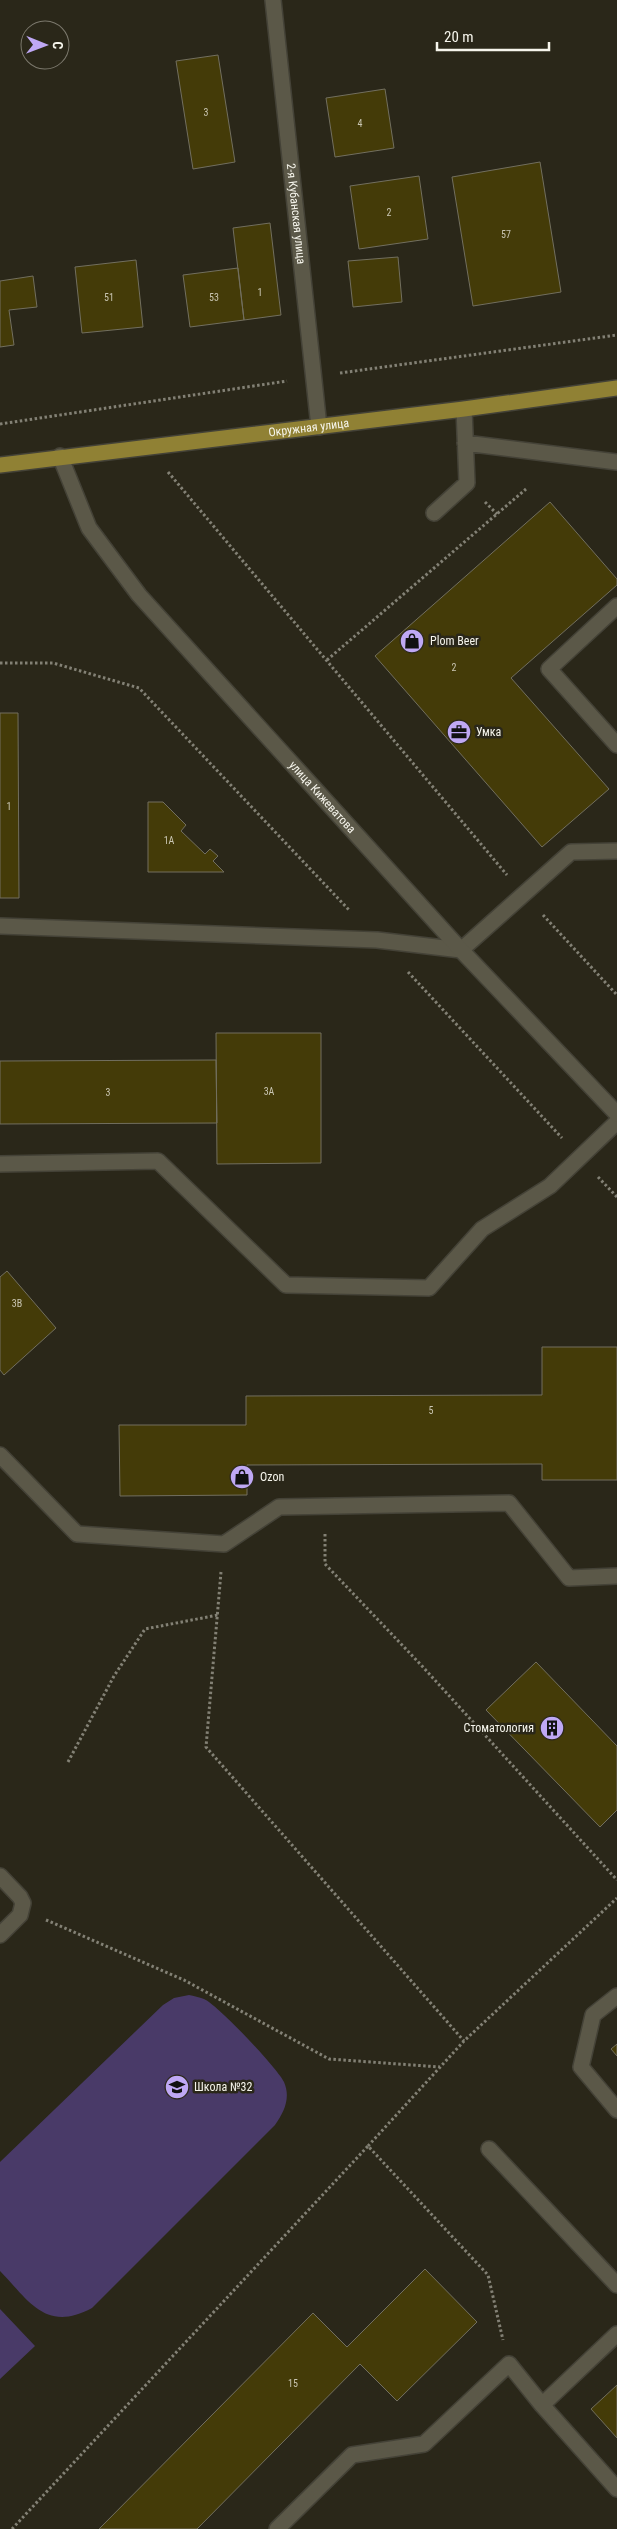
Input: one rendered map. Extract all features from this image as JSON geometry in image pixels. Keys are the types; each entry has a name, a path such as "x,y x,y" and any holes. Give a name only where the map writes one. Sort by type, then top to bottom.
{"main road":[{"name":"2-я Кубанская улица","path":"273,0 319,426"},
{"name":"Окружная улица","path":"0,465 60,456 464,409 617,388"},
{"path":"434,513 467,483 464,409"},
{"path":"465,443 617,462"},
{"name":"улица Кижеватова","path":"60,456 89,528 139,594 461,950 617,1114"},
{"path":"617,606 549,669 617,745"},
{"path":"0,926 377,940 461,950 571,852 617,851"},
{"path":"0,1164 158,1161 286,1285 429,1288 482,1229 550,1186 579,1156 617,1122"},
{"path":"0,1455 77,1534 224,1544 279,1507 508,1504 569,1578 617,1576"},
{"path":"0,1876 20,1897 23,1910 0,1935"},
{"path":"617,1996 593,2015 580,2067 617,2110"},
{"path":"489,2149 617,2285"},
{"path":"542,2405 617,2334"},
{"path":"277,2529 352,2455 424,2444 509,2364 542,2405 617,2489"}],"path":[{"path":"164,467 523,894 617,995"},
{"path":"326,660 526,489"},
{"path":"0,663 53,663 139,688 617,1198"},
{"path":"224,1544 206,1747 464,2041"},
{"path":"325,1564 422,1666 617,1880"},
{"path":"68,1762 114,1676 145,1628 218,1615"},
{"path":"12,2529 464,2041 617,1898"},
{"path":"23,1910 184,1980 329,2059 440,2067"},
{"path":"368,2146 488,2275 509,2364"}],"shaded area":[{"path":"189,1995 204,1999 211,2004 234,2024 271,2064 286,2088 287,2099 284,2110 275,2125 92,2308 76,2315 62,2317 50,2315 30,2302 0,2271 0,2162 163,2005 174,1998"},
{"path":"0,2309 35,2346 0,2379"}],"building":[{"path":"218,55 235,162 193,169 176,61"},
{"path":"385,89 394,148 335,157 326,98"},
{"path":"540,162 561,292 473,306 452,177"},
{"path":"419,176 428,239 359,249 350,186"},
{"path":"270,223 281,315 244,320 233,228"},
{"path":"398,257 402,302 353,307 348,261"},
{"path":"136,260 143,327 82,333 75,267"},
{"path":"238,268 244,320 190,327 183,275"},
{"path":"33,276 37,307 9,310 14,345 0,347 0,281"},
{"path":"550,502 617,579 617,585 511,678 609,789 542,847 375,656"},
{"path":"0,713 18,713 19,898 0,898"},
{"path":"148,802 163,802 186,825 181,831 205,854 210,849 218,856 213,861 224,872 148,872"},
{"path":"216,1033 321,1033 321,1163 217,1164"},
{"path":"216,1060 217,1123 0,1124 0,1061"},
{"path":"7,1271 56,1328 4,1375 0,1370 0,1277"},
{"path":"542,1347 617,1347 617,1480 542,1480 542,1464 247,1465 247,1495 120,1496 119,1425 246,1425 246,1396 542,1395"},
{"name":"Стоматология","path":"536,1662 617,1746 617,1810 600,1827 486,1710"},
{"path":"617,2044 617,2056 611,2049"},
{"path":"425,2269 477,2322 397,2401 360,2364 197,2529 99,2529 313,2313 347,2347"},
{"path":"617,2385 617,2438 591,2409"}],"place":[{"name":"Plom Beer","path":"412,641"},
{"name":"Умка","path":"459,732"},
{"name":"Ozon","path":"242,1477"},
{"name":"Стоматология","path":"552,1728"},
{"name":"Школа №32","path":"177,2087"}]}
